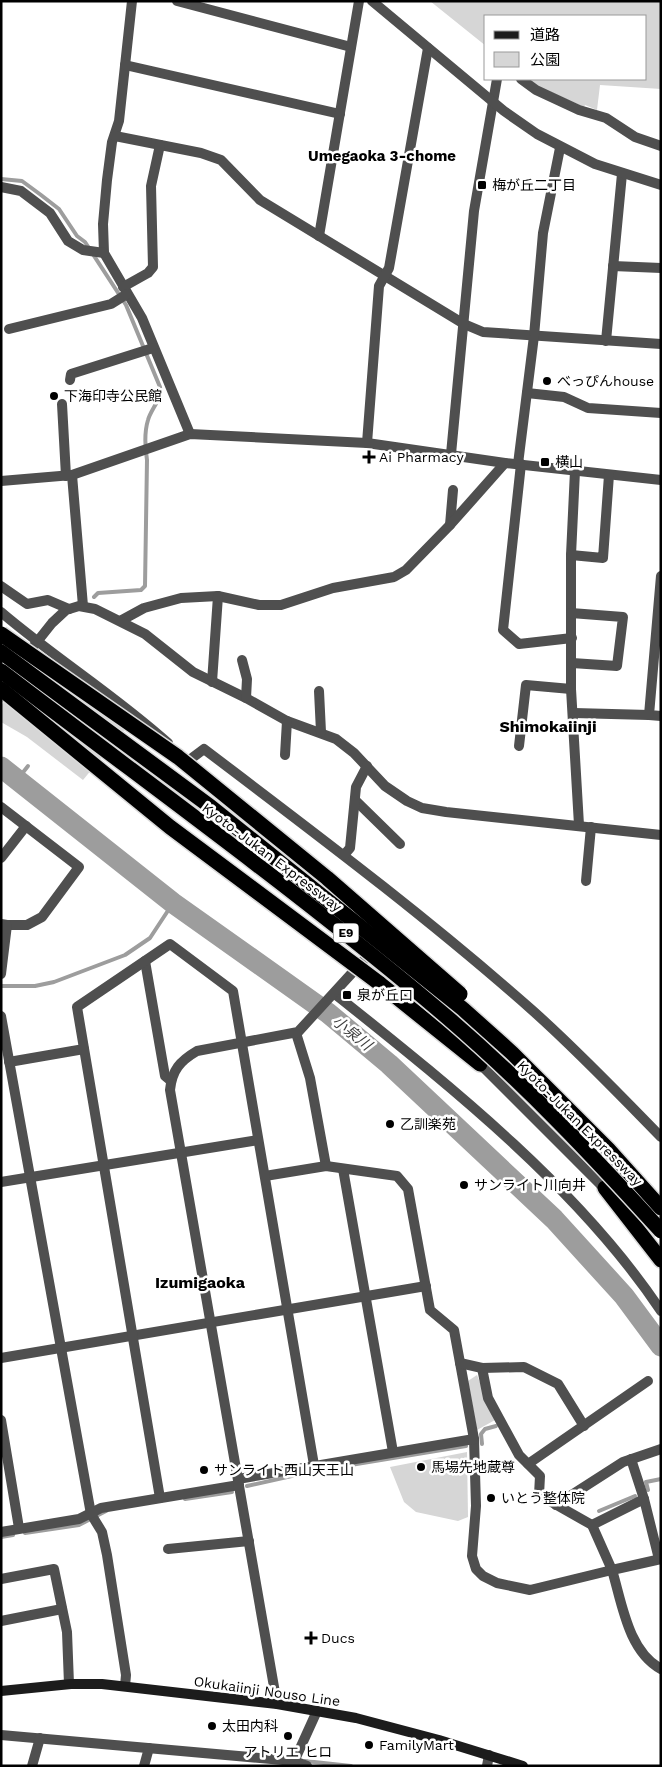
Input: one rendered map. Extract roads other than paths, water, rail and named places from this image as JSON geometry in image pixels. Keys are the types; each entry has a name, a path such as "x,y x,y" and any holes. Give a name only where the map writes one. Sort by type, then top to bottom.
{"highway":[{"path":"1,634 178,757 427,963 510,1041 565,1100 591,1132"},
{"name":"Kyoto-Jukan Expressway","path":"1,652 211,807 463,1008 512,1053 608,1149 659,1204"},
{"name":"Kyoto-Jukan Expressway","path":"1,671 345,933 449,1019 527,1090 573,1136 661,1231"},
{"path":"1,688 170,827 379,983 480,1064"},
{"path":"605,1188 661,1260"}],"main road":[{"name":"Okukaiinji Nouso Line","path":"1,1691 69,1684 125,1686 277,1704 356,1718 488,1761 523,1766"}],"street":[{"path":"132,1 119,121 107,180 103,224 104,252 142,318 190,434"},
{"path":"177,1 351,46"},
{"path":"319,236 358,1"},
{"path":"372,1 525,127 560,148 622,174 661,184"},
{"path":"367,443 379,286 389,268 428,48"},
{"path":"125,65 340,114"},
{"path":"451,454 474,211 497,80"},
{"path":"522,80 536,90 579,110 606,118 635,137 661,146"},
{"path":"115,136 201,153 221,160 260,200 464,324 483,332 661,344"},
{"path":"9,329 110,304 125,290 148,274 153,267 151,186 160,145"},
{"path":"560,148 543,233 503,630 519,644 572,638"},
{"path":"606,341 622,174"},
{"path":"1,187 21,191 50,213 68,241 83,250 104,252"},
{"path":"613,266 661,268"},
{"path":"70,380 71,374 153,348"},
{"path":"527,393 564,397 588,408 661,413"},
{"path":"62,404 83,606"},
{"path":"1,481 69,476 190,434 367,443 505,463 661,480"},
{"path":"122,620 144,608 168,600 194,596 218,596 259,605 281,605 333,588 394,577 406,570 450,525 505,463"},
{"path":"575,471 571,555 571,689 574,713 579,825"},
{"path":"571,555 603,558 609,475"},
{"path":"450,525 453,490"},
{"path":"649,715 657,662 661,576"},
{"path":"1,586 27,604 48,600 68,609"},
{"path":"212,682 218,596"},
{"path":"1,688 52,623 68,609 83,606 122,620 145,634 193,672 287,721 321,732 346,746 385,786 407,801 422,808 661,835"},
{"path":"1,612 36,641 148,725 272,838 398,968 480,1064 605,1188 661,1248"},
{"path":"571,613 622,617 617,666 572,664"},
{"path":"242,660 247,679 246,698"},
{"path":"519,746 526,686 571,689"},
{"path":"319,692 321,732"},
{"path":"574,713 661,716"},
{"path":"285,754 287,721"},
{"path":"188,761 204,750 344,856 533,1011 604,1078 661,1138"},
{"path":"344,856 350,848 356,787 367,766"},
{"path":"354,800 400,844"},
{"path":"1,807 78,867 42,917 27,925 4,924 1,974"},
{"path":"1,858 26,826"},
{"path":"586,881 591,827"},
{"path":"160,1498 77,1007 170,944 233,991 314,1465"},
{"path":"277,1704 170,1090 171,1081 176,1068 182,1060 197,1051 300,1030 377,946"},
{"path":"145,961 165,1076 171,1081"},
{"path":"398,968 591,1132 659,1204"},
{"path":"334,995 471,1106 528,1160 589,1220 631,1268 661,1310"},
{"path":"1,1016 91,1514 102,1532 107,1555 126,1675 125,1686"},
{"path":"300,1030 326,1166"},
{"path":"9,1062 84,1049"},
{"path":"1,1182 258,1140"},
{"path":"265,1176 326,1166 397,1176 408,1189 430,1310 454,1330 474,1439 476,1506 472,1556 476,1569 484,1576 497,1583 530,1590 660,1559 631,1459"},
{"path":"343,1169 393,1452"},
{"path":"1,1358 426,1286"},
{"path":"460,1364 482,1368 524,1367 558,1384 584,1426"},
{"path":"482,1368 488,1398 519,1456 540,1476 539,1495 592,1525 612,1570 628,1626 636,1644 654,1666 661,1669"},
{"path":"528,1464 648,1381"},
{"path":"1,1420 19,1528"},
{"path":"1,1532 79,1519 101,1508 160,1498 314,1465 474,1439"},
{"path":"556,1505 623,1462 661,1449"},
{"path":"592,1525 644,1499"},
{"path":"168,1549 249,1541"},
{"path":"1,1579 54,1569 67,1632 69,1684"},
{"path":"1,1621 62,1609"},
{"path":"293,1764 317,1711"},
{"path":"1,1735 149,1748 307,1766"},
{"path":"32,1766 40,1738"},
{"path":"144,1766 149,1748"}],"waterway":[{"path":"1,179 22,181 41,195 59,209 77,236 85,242 126,305 160,387 158,400 149,416 145,435 147,460 145,586 141,590 98,593 94,597"},
{"path":"17,780 28,766"},
{"name":"小泉川","path":"1,767 173,903 328,1013 389,1064 554,1219 624,1296 661,1346"},
{"path":"1,986 35,986 54,982 125,955 150,938 173,903"},
{"path":"482,1444 481,1434 485,1429 496,1426"},
{"path":"247,1486 314,1471 466,1446"},
{"path":"648,1490 646,1482 661,1479"},
{"path":"185,1499 232,1492"},
{"path":"599,1511 635,1496"},
{"path":"25,1533 79,1525 106,1511"},
{"path":"1,1537 13,1535"},
{"path":"305,1761 351,1766"}],"place":[{"name":"梅が丘二丁目","path":"482,185"},
{"name":"べっぴんhouse","path":"547,381"},
{"name":"下海印寺公民館","path":"54,396"},
{"name":"Ai Pharmacy","path":"369,457"},
{"name":"横山","path":"545,462"},
{"name":"泉が丘口","path":"347,995"},
{"name":"乙訓楽苑","path":"390,1124"},
{"name":"サンライト川向井","path":"464,1185"},
{"name":"馬場先地蔵尊","path":"421,1467"},
{"name":"サンライト西山天王山","path":"204,1470"},
{"name":"いとう整体院","path":"491,1498"},
{"name":"Ducs","path":"311,1638"},
{"name":"太田内科","path":"212,1726"},
{"name":"アトリエ ヒロ","path":"288,1736"},
{"name":"FamilyMart","path":"369,1745"}],"district":[{"name":"Umegaoka 3-chome","path":"382,156"},
{"name":"Shimokaiinji","path":"548,726"},
{"name":"Izumigaoka","path":"200,1282"}]}
